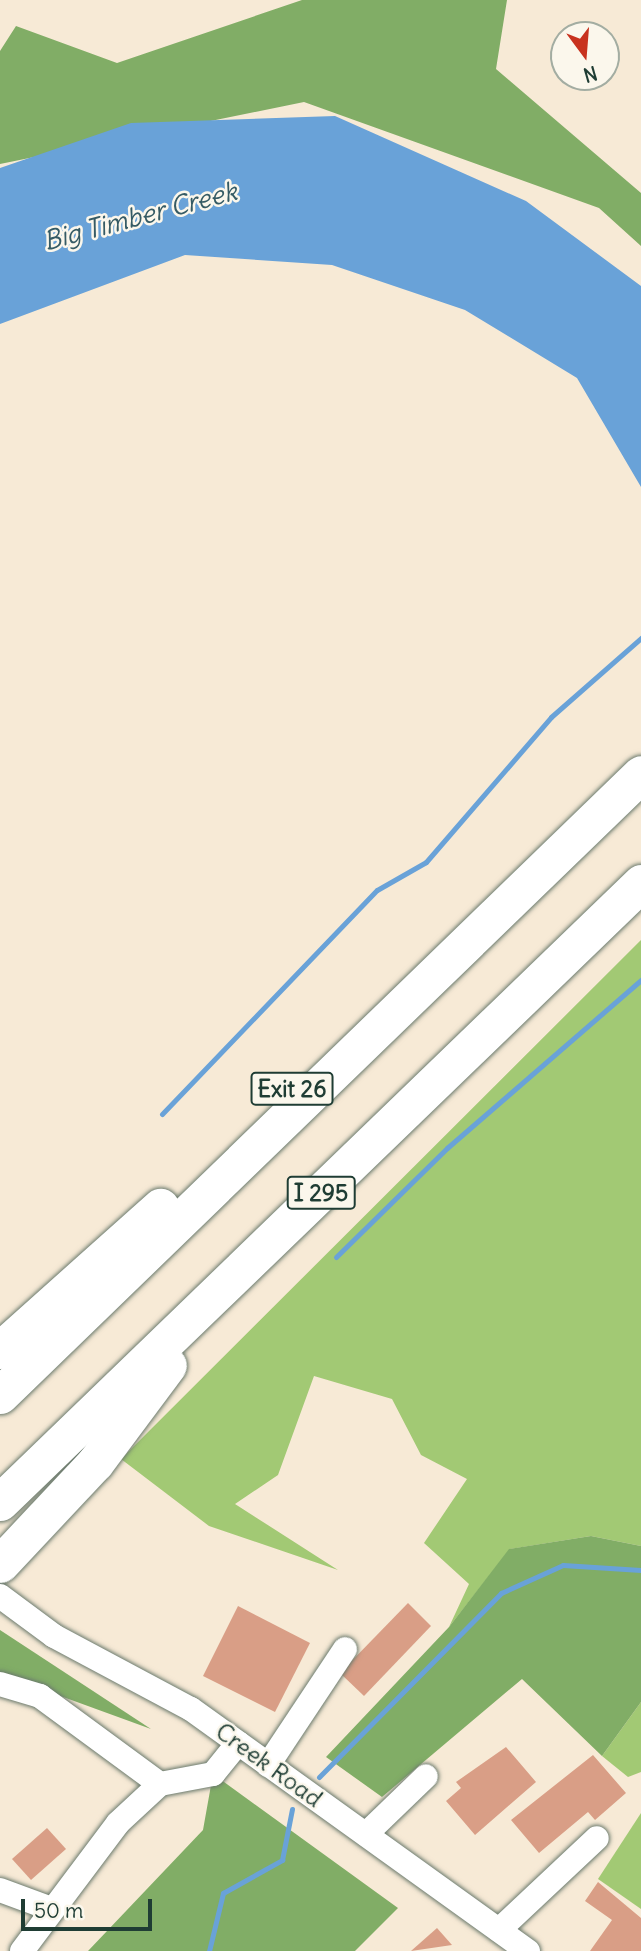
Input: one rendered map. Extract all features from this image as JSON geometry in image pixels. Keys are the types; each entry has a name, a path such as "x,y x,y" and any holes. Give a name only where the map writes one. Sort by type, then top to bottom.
{"highway":[{"path":"0,1395 641,774"},
{"name":"Exit 26","path":"0,1350 584,829"},
{"name":"I 295","path":"0,1502 641,883"},
{"path":"0,1564 88,1472 272,1241"}],"street":[{"name":"Creek Road","path":"8,1602 238,1743 514,1944"},
{"path":"268,1765 345,1649"},
{"path":"0,1684 40,1696 160,1784"},
{"path":"22,1951 49,1908 118,1823 160,1784 213,1774 238,1743"},
{"path":"366,1834 426,1776"},
{"path":"514,1944 597,1838"},
{"path":"0,1890 49,1908"}],"green space":[{"path":"302,0 507,0 496,69 641,193 641,246 599,208 304,102 0,164 0,51 16,26 117,63"},
{"path":"641,940 641,1546 591,1536 510,1549 449,1627 469,1584 424,1543 467,1479 421,1455 392,1399 314,1376 278,1475 235,1504 338,1570 209,1526 121,1459"},
{"path":"591,1536 641,1546 641,1702 602,1756 522,1679 382,1797 326,1757 449,1627 509,1549"},
{"path":"0,1630 151,1729 0,1674"},
{"path":"641,1702 641,1772 628,1777 602,1756"},
{"path":"213,1774 398,1908 355,1951 88,1951 203,1830"},
{"path":"641,1813 641,1909 598,1879"}],"water":[{"name":"Big Timber Creek","path":"335,116 526,201 641,286 641,487 577,378 465,310 332,265 185,255 0,324 0,168 131,123"}],"building":[{"path":"408,1603 431,1626 364,1696 340,1673"},
{"path":"238,1606 310,1643 275,1712 203,1676"},
{"path":"506,1747 536,1782 475,1835 446,1801 461,1788 456,1782"},
{"path":"593,1755 626,1793 595,1820 588,1812 539,1853 511,1820"},
{"path":"47,1828 66,1849 31,1880 12,1859"},
{"path":"598,1882 641,1918 641,1951 590,1951 612,1920 585,1901"},
{"path":"437,1928 452,1945 411,1951"}],"waterway":[{"path":"162,1114 377,890 426,862 551,717 641,638"},
{"path":"336,1257 447,1148 641,980"},
{"path":"319,1777 501,1593 563,1565 641,1570"},
{"path":"209,1951 223,1893 282,1860 292,1809"}]}
